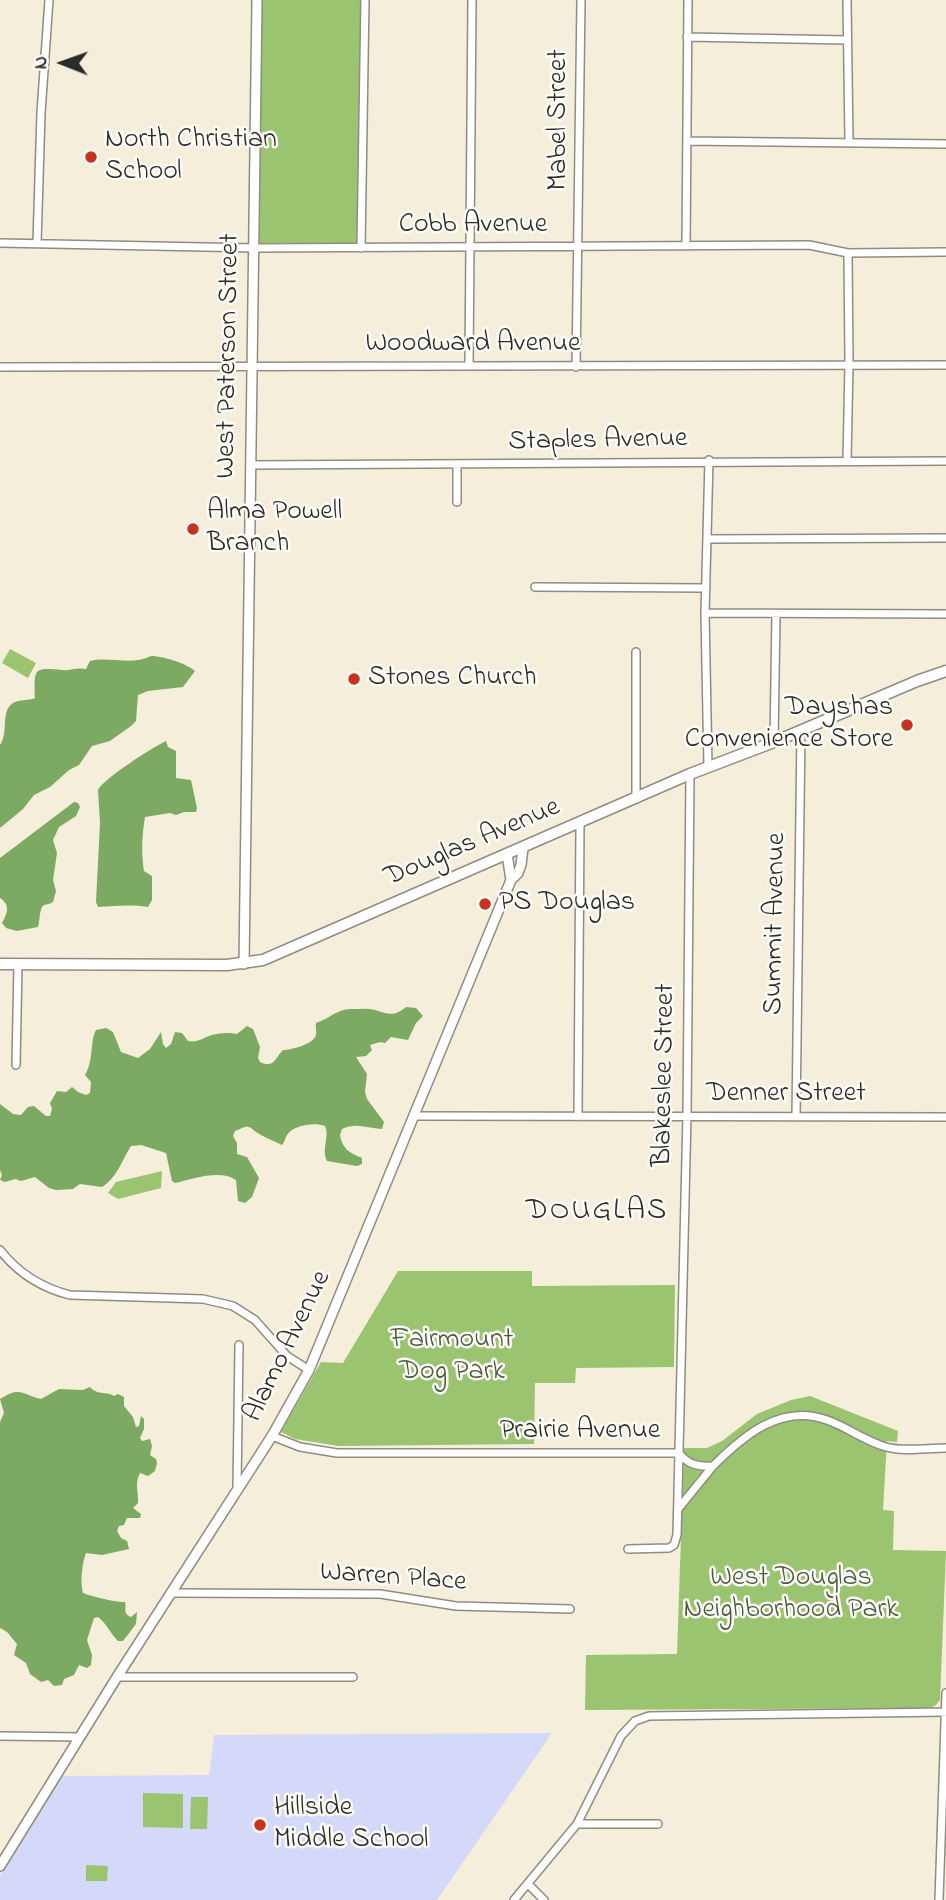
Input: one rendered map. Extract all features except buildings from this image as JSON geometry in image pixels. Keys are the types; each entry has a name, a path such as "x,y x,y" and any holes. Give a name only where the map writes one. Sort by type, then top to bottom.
{"main road":[{"name":"Douglas Avenue","path":"0,964 244,964 263,960 690,774 946,671"}],"street":[{"path":"37,243 41,113 49,0"},
{"name":"West Paterson Street","path":"244,964 257,0"},
{"path":"361,248 365,0"},
{"path":"469,366 472,0"},
{"name":"Mabel Street","path":"576,367 580,247 581,0"},
{"path":"686,246 688,0"},
{"path":"847,0 849,142"},
{"path":"688,37 847,40"},
{"path":"688,141 946,144"},
{"name":"Cobb Avenue","path":"0,243 255,248 809,245 848,253 946,252"},
{"path":"847,461 848,253"},
{"name":"Woodward Avenue","path":"0,367 946,365"},
{"path":"708,767 705,613 709,460"},
{"name":"Staples Avenue","path":"251,465 457,465 709,460 946,461"},
{"path":"457,465 457,502"},
{"path":"707,539 946,538"},
{"path":"536,587 706,588"},
{"path":"705,613 946,614"},
{"path":"774,742 776,614"},
{"path":"635,799 636,652"},
{"name":"Summit Avenue","path":"796,1117 801,731"},
{"name":"Blakeslee Street","path":"628,1549 669,1548 674,1545 677,1535 687,1115 690,774"},
{"path":"578,1116 580,823"},
{"name":"Alamo Avenue","path":"0,1866 79,1737 272,1436 309,1370 511,880 518,873 523,848"},
{"path":"507,854 511,880"},
{"path":"16,1065 18,964"},
{"name":"Denner Street","path":"415,1116 946,1117"},
{"path":"0,1250 20,1271 55,1291 107,1297 203,1299 233,1306 254,1320 286,1356 309,1370"},
{"path":"237,1488 239,1345"},
{"path":"678,1509 713,1466 753,1432 766,1424 790,1416 815,1416 887,1447 946,1448"},
{"name":"Prairie Avenue","path":"272,1436 300,1447 337,1452 679,1453 695,1466 713,1466"},
{"name":"Warren Place","path":"172,1593 380,1594 456,1606 570,1609"},
{"path":"117,1677 353,1677"},
{"path":"939,1900 944,1821 946,1693"},
{"path":"514,1900 577,1824 621,1736 628,1727 641,1719 649,1716 946,1712"},
{"path":"0,1736 79,1737"},
{"path":"577,1824 658,1824"},
{"path":"528,1884 544,1900"}],"shaded area":[{"name":"Hillside Middle School","path":"552,1733 437,1900 0,1900 0,1875 62,1776 209,1775 214,1735"}],"green space":[{"path":"257,0 365,0 361,248 255,248"},
{"path":"10,649 36,663 28,678 2,663"},
{"path":"151,656 174,660 195,671 183,687 148,691 138,695 136,721 131,726 110,741 92,746 79,765 50,787 34,795 23,809 0,828 0,745 7,711 13,703 35,698 37,672 45,669 86,669 90,661 128,661"},
{"path":"166,741 168,747 176,751 176,778 191,780 196,812 145,817 143,864 144,871 152,876 152,900 148,907 98,907 98,790 118,771"},
{"path":"74,802 80,807 76,816 59,827 53,840 57,853 53,902 42,907 38,927 17,931 6,928 2,923 7,910 6,904 0,898 0,858"},
{"path":"406,1007 416,1008 423,1016 416,1023 408,1040 391,1037 385,1043 370,1045 372,1050 366,1056 356,1057 367,1074 367,1099 384,1122 382,1129 357,1126 342,1129 340,1135 343,1144 350,1152 362,1158 362,1164 357,1166 327,1161 325,1126 310,1124 290,1132 282,1145 251,1128 235,1131 233,1136 237,1143 237,1154 247,1157 259,1178 252,1197 245,1203 238,1201 236,1180 230,1177 206,1176 175,1183 172,1181 166,1153 141,1145 131,1146 115,1174 102,1187 80,1184 73,1189 56,1190 35,1177 21,1181 0,1180 0,1104 13,1114 21,1115 28,1107 34,1106 46,1116 50,1116 50,1103 57,1091 66,1092 72,1087 86,1095 90,1093 91,1082 85,1075 96,1030 106,1028 113,1032 121,1052 138,1058 150,1049 161,1032 166,1048 171,1044 175,1032 182,1033 188,1041 195,1041 218,1034 237,1034 247,1026 253,1029 260,1047 260,1062 268,1064 274,1062 283,1050 307,1044 316,1035 316,1023 338,1012 347,1009 372,1009 391,1014"},
{"path":"162,1171 161,1188 118,1199 108,1193 116,1182"},
{"name":"Fairmount Dog Park","path":"398,1271 532,1271 532,1286 675,1285 674,1367 576,1368 575,1383 535,1383 534,1444 338,1446 295,1439 281,1432 321,1362 343,1363"},
{"path":"90,1387 99,1392 124,1397 124,1406 133,1417 136,1427 139,1426 141,1416 144,1419 140,1438 142,1441 150,1439 150,1455 157,1463 155,1471 148,1476 140,1473 138,1477 138,1503 133,1508 141,1514 140,1518 127,1518 117,1531 121,1538 127,1541 129,1549 102,1555 86,1553 83,1567 83,1593 125,1602 128,1615 131,1617 137,1612 136,1624 123,1641 118,1641 98,1617 94,1618 87,1640 92,1655 91,1665 87,1668 79,1665 74,1675 64,1679 62,1685 54,1686 48,1680 41,1682 30,1674 26,1663 14,1655 17,1644 0,1628 0,1422 4,1413 0,1399 17,1392 41,1399 59,1389 83,1390"},
{"name":"West Douglas Neighborhood Park","path":"810,1396 898,1431 897,1442 887,1441 883,1510 894,1511 893,1550 946,1551 940,1700 931,1708 585,1710 586,1655 677,1654 684,1448 707,1448 722,1441 757,1414 791,1400"},
{"path":"143,1793 183,1794 183,1828 143,1827"},
{"path":"191,1797 208,1797 207,1829 190,1829"},
{"path":"86,1865 108,1866 107,1881 86,1881"}],"place":[{"name":"North Christian School","path":"91,157"},
{"name":"Alma Powell Branch","path":"193,529"},
{"name":"Stones Church","path":"354,679"},
{"name":"Dayshas Convenience Store","path":"907,725"},
{"name":"PS Douglas","path":"485,904"},
{"name":"Hillside Middle School","path":"260,1825"}],"district":[{"name":"DOUGLAS","path":"597,1213"}]}
